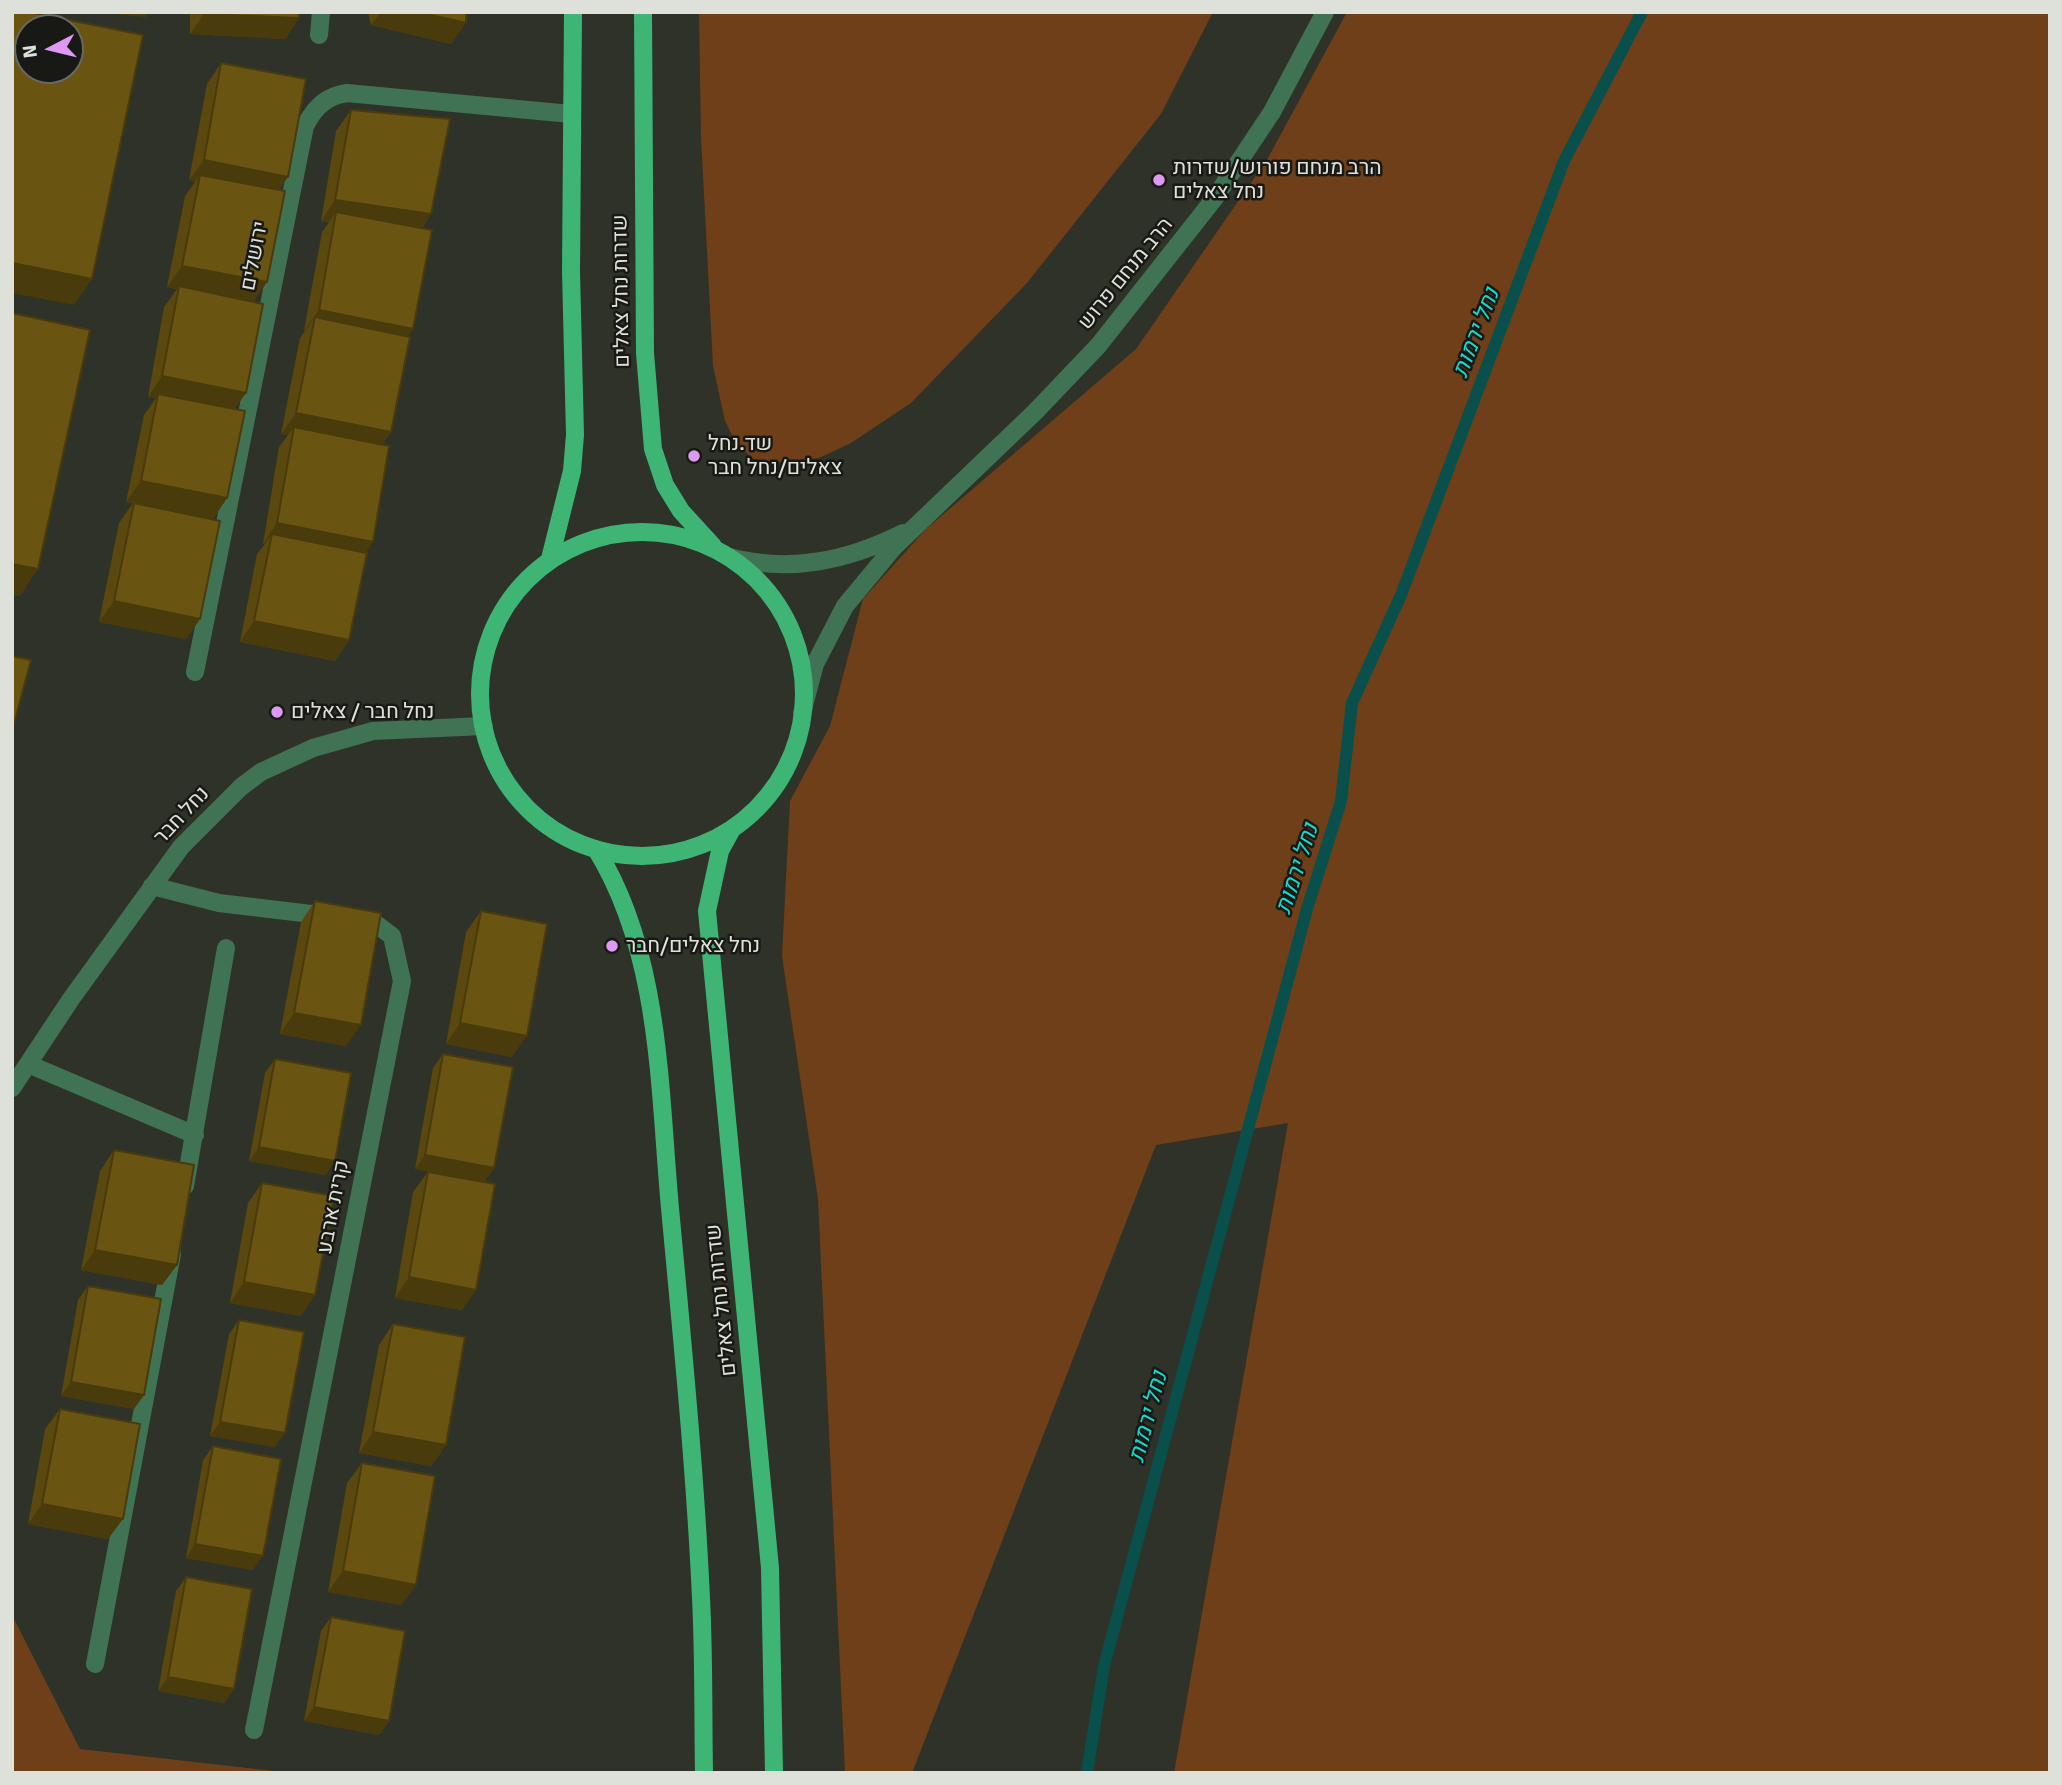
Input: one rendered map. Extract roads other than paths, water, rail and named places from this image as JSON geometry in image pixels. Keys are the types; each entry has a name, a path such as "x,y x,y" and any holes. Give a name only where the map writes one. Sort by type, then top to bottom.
{"main road":[{"path":"550,559 572,471 575,435 571,114 573,12"},
{"name":"שדרות נחל צאלים","path":"643,12 645,353 653,449 665,485 681,511 722,553"},
{"path":"622,532 673,534 722,553 763,586 788,624 801,668 803,713 790,758 780,778 767,797 733,828 712,840 667,854 643,856 596,849 552,829 520,801 497,766 484,726 481,679 492,633 516,592 550,559 597,538 622,532"},
{"name":"שדרות נחל צאלים","path":"733,828 720,851 707,911 770,1568 774,1773"},
{"name":"שדרות נחל צאלים","path":"596,849 614,878 628,909 641,957 653,1032 686,1373 701,1586 704,1773"}],"street":[{"path":"319,35 321,12"},
{"name":"הרב מנחם פרוש","path":"803,713 815,664 839,616 876,567 1035,412 1098,346 1214,199 1272,112 1325,12"},
{"name":"ירושלים","path":"195,672 305,126 312,112 334,94 347,93 571,114"},
{"name":"הרב מנחם פרוש","path":"722,553 766,565 822,562 869,547 915,527"},
{"name":"נחל חבר","path":"12,1088 181,847 241,787 261,772 313,748 373,731 484,726"},
{"name":"קרית ארבע","path":"152,886 219,904 372,921 392,936 402,981 254,1730"},
{"path":"182,1203 226,948"},
{"path":"29,1063 195,1135"},
{"path":"95,1664 177,1230"}],"waterway":[{"name":"נחל ירמות","path":"1087,1773 1104,1666 1307,909 1341,801 1352,703 1401,595 1564,161 1642,12"}],"place":[{"name":"הרב מנחם פורוש/שדרות נחל צאלים","path":"1159,180"},
{"name":"שד.נחל צאלים/נחל חבר","path":"694,456"},
{"name":"נחל חבר / צאלים","path":"277,712"},
{"name":"נחל צאלים/חבר","path":"612,946"}]}
